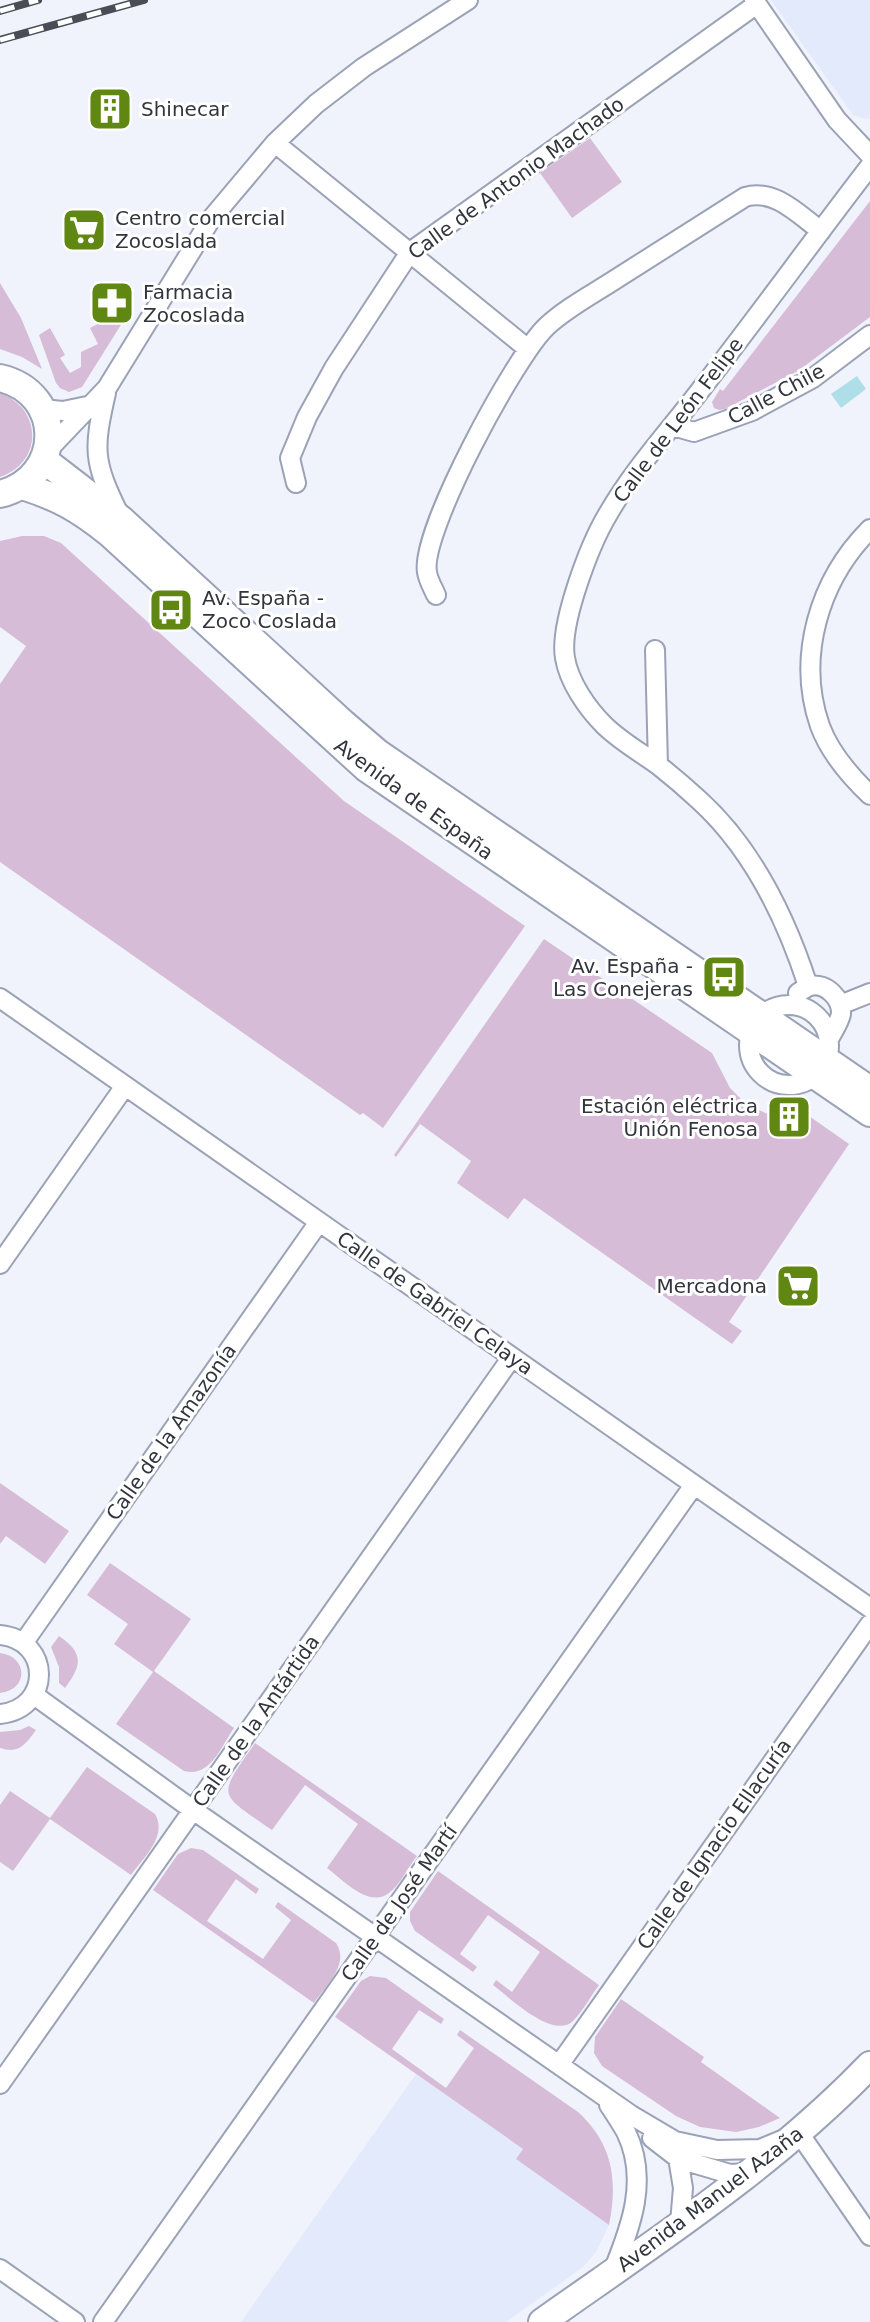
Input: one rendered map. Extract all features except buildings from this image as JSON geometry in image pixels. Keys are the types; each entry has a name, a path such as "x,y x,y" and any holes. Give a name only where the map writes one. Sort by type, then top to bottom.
{"street":[{"path":"11,490 35,475 46,456 107,388 211,219 275,143 316,104 364,67 468,0"},
{"path":"755,2 837,120 870,155"},
{"name":"Calle de Antonio Machado","path":"296,483 290,458 307,417 334,368 410,252 755,2"},
{"path":"275,143 528,349"},
{"name":"Calle de León Felipe","path":"808,986 785,926 759,874 734,837 701,802 605,725 592,711 576,686 565,659 565,646 576,592 588,557 606,517 625,486 870,166"},
{"path":"436,595 427,572 428,549 450,491 528,349 546,327 574,305 745,197 768,195 821,231"},
{"name":"Calle Chile","path":"673,426 694,432 752,411 813,378 870,335"},
{"path":"0,378 23,388 42,409 49,429 46,456"},
{"name":"Avenida de España","path":"107,388 97,432 97,458 104,483 122,520"},
{"path":"42,409 63,411 92,405"},
{"name":"Avenida de España","path":"46,456 122,520 378,753 870,1090"},
{"name":"Avenida de España","path":"11,490 58,498 109,533 366,768 765,1018"},
{"path":"870,529 849,553 825,594 813,637 810,662 813,702 821,728 831,749 870,795"},
{"path":"655,650 658,765"},
{"path":"808,986 822,987 837,998 839,1020 824,1058 805,1082 791,1085 774,1082 762,1075 749,1049 765,1018 808,986"},
{"path":"840,1005 870,993"},
{"name":"Calle de Gabriel Celaya","path":"0,998 870,1608"},
{"name":"Avenida de España","path":"824,1058 870,1113"},
{"path":"0,1264 125,1086"},
{"name":"Calle de la Amazonía","path":"24,1642 319,1222"},
{"name":"Calle de la Antártida","path":"0,2084 512,1357"},
{"name":"Calle de José Martí","path":"103,2322 694,1485"},
{"name":"Calle de Ignacio Ellacuría","path":"559,2065 870,1624"},
{"path":"0,1635 24,1642 39,1667 39,1681 34,1695 23,1707 0,1714"},
{"path":"34,1695 677,2150 730,2174 748,2173"},
{"name":"Avenida Manuel Azaña","path":"542,2322 748,2173 799,2133 870,2065"},
{"path":"604,2096 627,2133 637,2176 637,2197 628,2235 613,2271"},
{"path":"677,2150 760,2149 799,2133 870,2236"},
{"path":"677,2150 683,2188 680,2223"},
{"path":"0,2269 75,2322"}],"shaded area":[{"path":"771,0 870,0 870,119 853,115"},
{"path":"590,138 622,182 572,218 540,173"},
{"path":"870,201 870,317 798,371 725,409 714,408 712,402 720,389 723,391"},
{"path":"0,283 21,318 42,369 0,349"},
{"path":"122,308 129,312 82,387 69,392 60,388 39,335 50,328 65,355 60,358 70,373 81,367 81,352 98,344 90,328"},
{"path":"0,393 24,410 32,435 24,460 0,477"},
{"path":"22,536 44,536 61,543 344,801 525,926 383,1128 363,1113 360,1115 0,862 0,684 26,646 0,627 0,541"},
{"path":"544,939 712,1053 730,1088 747,1105 778,1115 794,1125 798,1120 794,1117 809,1116 849,1144 729,1322 742,1331 732,1344 524,1198 508,1219 457,1183 471,1161 420,1124 396,1157 394,1155"},
{"path":"0,1483 69,1531 45,1564 6,1536 0,1544"},
{"path":"110,1563 191,1619 154,1671 234,1728 214,1759 201,1770 184,1771 116,1724 153,1672 114,1644 128,1624 87,1595"},
{"path":"59,1636 73,1648 78,1660 75,1673 65,1688 59,1683 59,1667 51,1647"},
{"path":"0,1653 16,1660 21,1673 16,1686 0,1693"},
{"path":"29,1726 36,1730 21,1747 12,1750 0,1748 0,1732"},
{"path":"255,1743 417,1856 393,1890 381,1897 365,1895 327,1868 358,1824 305,1785 272,1830 232,1800 229,1785"},
{"path":"87,1767 155,1814 158,1822 156,1838 131,1875 50,1819 13,1871 0,1862 0,1805 10,1791 50,1818"},
{"path":"191,1848 203,1850 259,1889 256,1894 236,1879 207,1921 263,1959 291,1920 275,1907 278,1902 336,1943 340,1951 338,1966 314,2003 153,1890 178,1854"},
{"path":"438,1871 599,1985 573,2021 554,2025 543,2021 493,1985 496,1980 512,1992 540,1952 488,1915 460,1954 477,1967 473,1972 415,1931 410,1912"},
{"path":"370,1976 386,1978 444,2019 441,2024 419,2010 392,2049 446,2088 474,2048 457,2035 460,2030 578,2112 590,2124 606,2150 610,2164 613,2193 609,2225 516,2159 523,2149 335,2017 361,1981"},
{"path":"621,1999 704,2057 701,2062 780,2118 736,2132 700,2127 676,2116 602,2066 594,2053 595,2037"},
{"path":"416,2074 523,2149 516,2159 609,2225 596,2252 583,2267 506,2322 241,2322"}],"water":[{"path":"857,376 866,389 841,408 831,394"}],"railway":[{"path":"0,11 38,0"},
{"path":"0,40 144,0"}],"place":[{"name":"Shinecar","path":"110,109"},
{"name":"Centro comercial Zocoslada","path":"84,230"},
{"name":"Farmacia Zocoslada","path":"112,303"},
{"name":"Av. España - Zoco Coslada","path":"171,610"},
{"name":"Av. España - Las Conejeras","path":"724,977"},
{"name":"Estación eléctrica Unión Fenosa","path":"789,1117"},
{"name":"Mercadona","path":"798,1286"}]}
